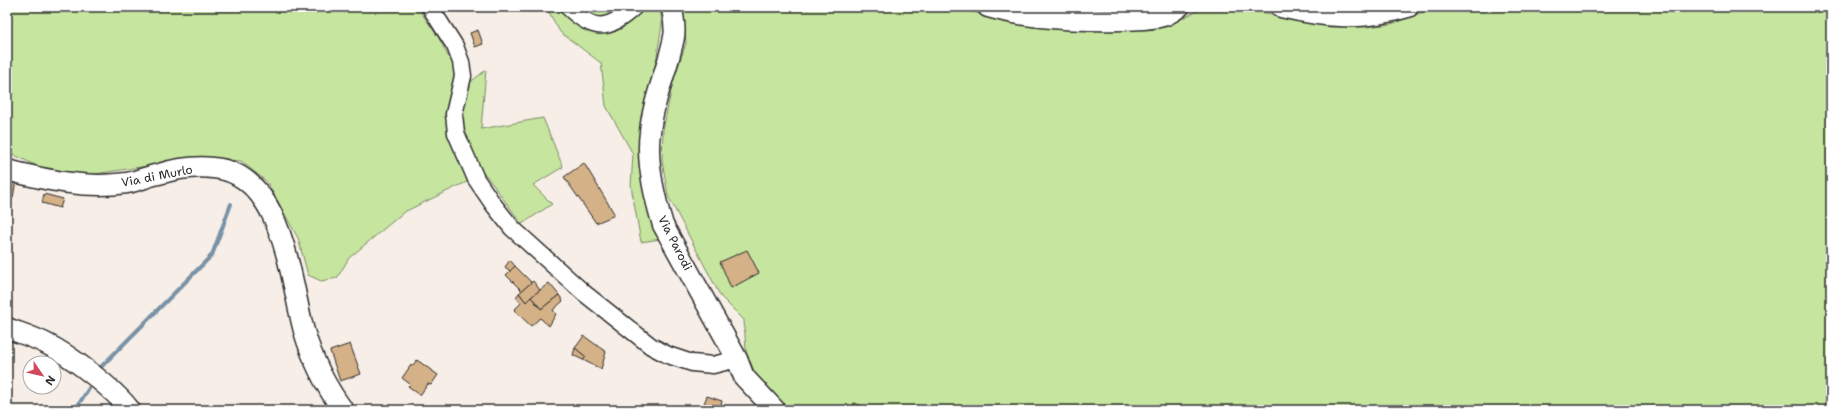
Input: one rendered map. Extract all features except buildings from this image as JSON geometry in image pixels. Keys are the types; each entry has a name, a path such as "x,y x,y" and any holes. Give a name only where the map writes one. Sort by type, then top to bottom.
{"street":[{"path":"430,7 455,46 462,62 464,76 454,114 456,133 476,179 512,228 584,293 651,346 668,355 692,363 713,365 736,359"},
{"path":"568,7 580,19 602,26 615,23 634,7"},
{"name":"Via Parodi","path":"672,7 675,27 674,37 661,83 650,131 649,150 657,207 669,238 736,359 744,377 775,410"},
{"path":"988,7 1003,11 1050,17 1104,20 1140,19 1164,16 1179,7"},
{"path":"1281,7 1351,18 1384,14 1408,7"},
{"name":"Via di Murlo","path":"7,170 46,180 101,186 129,183 159,173 183,169 223,169 240,177 257,191 269,208 280,231 310,350 342,410"},
{"path":"7,328 46,344 62,354 121,398 130,410"}],"green space":[{"path":"7,7 417,7 439,38 448,56 469,83 486,70 481,129 543,118 563,167 533,185 552,204 522,224 485,174 404,212 349,258 337,278 321,281 308,275 298,238 267,182 241,161 200,158 88,175 39,167 14,155 7,147"},
{"path":"546,7 660,7 662,24 656,62 645,103 644,155 660,239 641,242 631,186 633,154 606,106 601,63 560,32"},
{"path":"683,7 958,7 1002,21 1088,28 1126,29 1165,27 1199,10 1231,7 1340,26 1366,27 1391,24 1437,7 1831,7 1831,410 797,410 779,403 759,382 746,352 744,320 721,297 668,196 662,160 663,130 673,82 686,43"}],"waterway":[{"path":"100,368 212,255 231,204"},
{"path":"75,410 89,388"}]}
